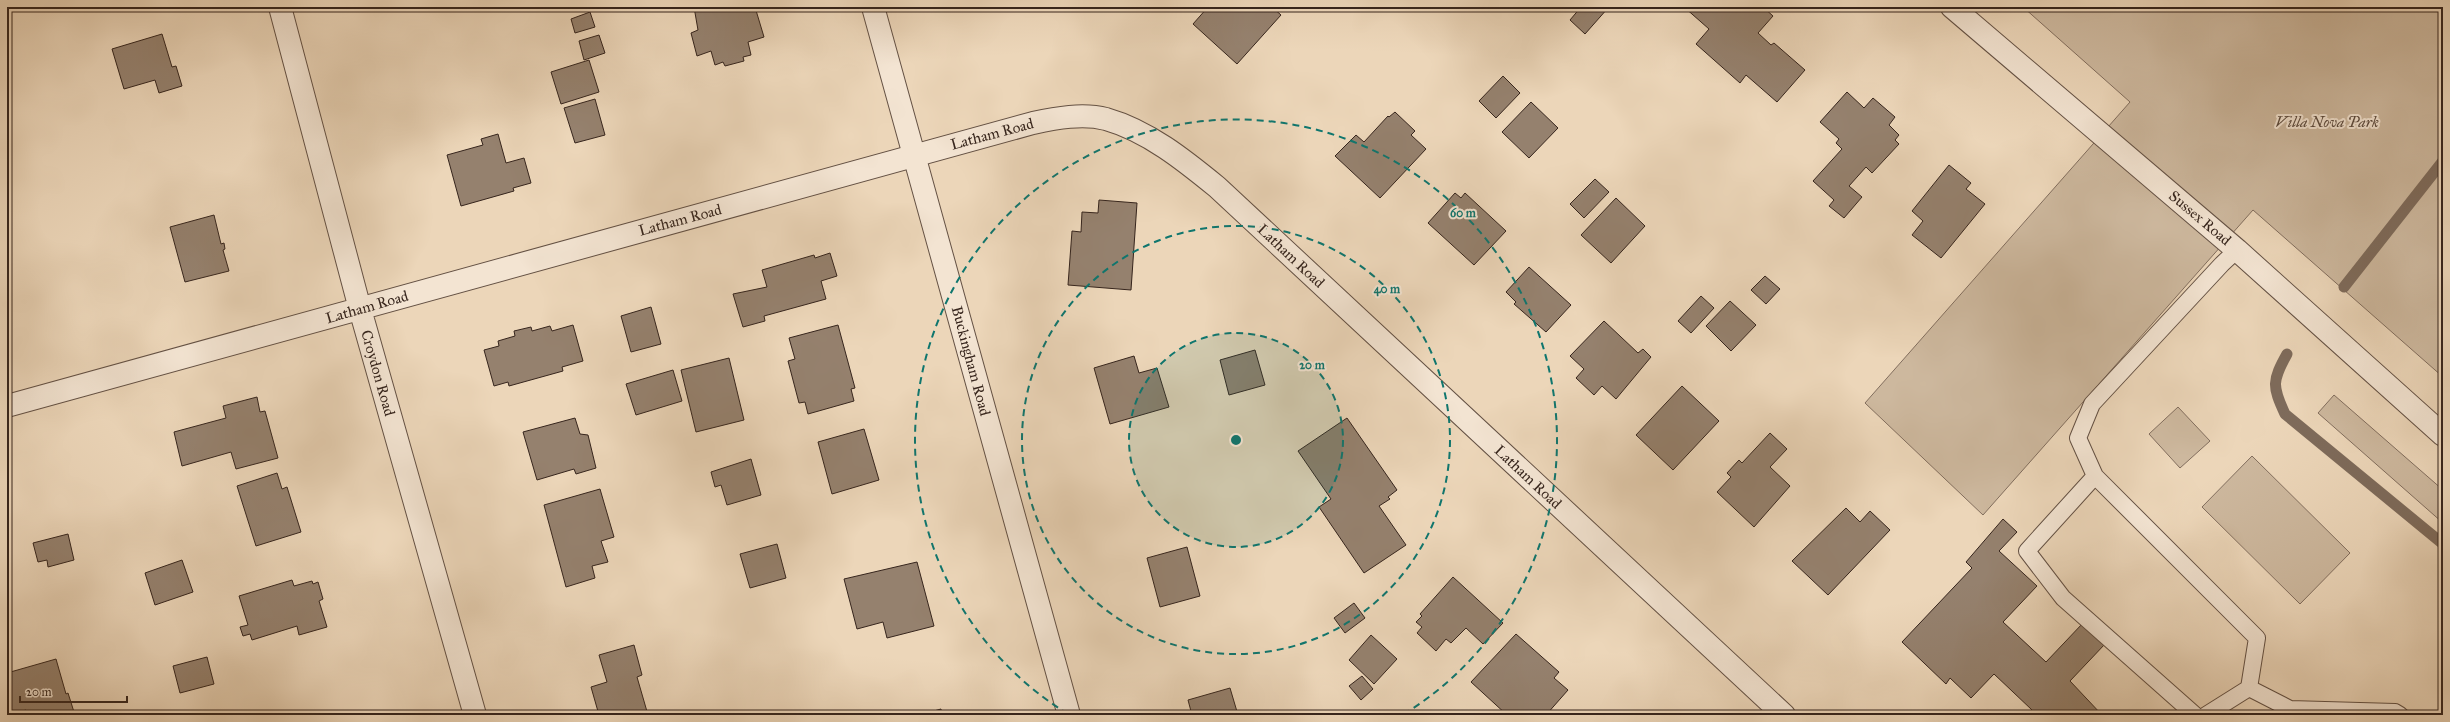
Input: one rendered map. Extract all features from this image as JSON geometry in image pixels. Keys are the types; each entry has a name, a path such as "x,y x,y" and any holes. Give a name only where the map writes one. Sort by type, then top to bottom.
{"street":[{"name":"Croydon Road","path":"280,7 360,309 474,715"},
{"name":"Buckingham Road","path":"873,7 1070,715"},
{"name":"Sussex Road","path":"1952,7 2237,250 2443,435"},
{"name":"Latham Road","path":"7,406 1057,118 1105,119 1160,144 1217,187 1784,715"}],"lane":[{"path":"2206,715 2249,688 2257,638 2095,476 2078,438 2092,404 2222,264 2237,250"},
{"path":"2095,476 2028,551 2063,598 2195,715"},
{"path":"2249,688 2290,708 2395,712 2400,715"}],"green space":[{"name":"Villa Nova Park","path":"2023,7 2443,7 2443,377 2253,210 1983,515 1865,403 2130,102"},
{"path":"2334,395 2443,490 2443,523 2318,413"},
{"path":"2178,407 2210,441 2180,468 2149,434"},
{"path":"2252,456 2350,553 2300,604 2202,507"}],"building":[{"path":"694,7 755,7 764,37 748,42 751,55 743,57 744,61 725,66 723,62 715,65 711,51 697,56 691,33 698,30"},
{"path":"1208,7 1219,7 1222,10 1225,7 1272,7 1281,15 1237,64 1193,24"},
{"path":"1581,7 1608,8 1585,34 1570,20"},
{"path":"1684,7 1763,7 1773,16 1758,33 1771,45 1774,43 1805,70 1777,102 1746,75 1740,83 1696,44 1709,29"},
{"path":"590,12 595,27 575,33 571,19"},
{"path":"162,34 172,67 176,66 182,86 159,93 155,80 124,89 112,49"},
{"path":"599,35 605,53 584,60 579,41"},
{"path":"589,60 599,92 561,104 551,72"},
{"path":"1503,76 1520,93 1496,118 1479,101"},
{"path":"1847,92 1864,108 1873,98 1895,117 1889,125 1899,135 1895,140 1899,144 1872,173 1866,167 1849,186 1862,197 1844,218 1829,206 1834,200 1813,181 1842,149 1836,143 1839,139 1820,122"},
{"path":"595,99 605,135 575,143 564,108"},
{"path":"1531,102 1558,128 1529,158 1502,132"},
{"path":"1395,112 1415,131 1411,135 1426,149 1380,198 1335,156 1356,135 1364,142 1388,116 1389,117"},
{"path":"498,134 506,163 524,158 531,183 513,188 514,191 461,206 447,155 483,145 481,139"},
{"path":"1949,165 1971,183 1966,189 1985,204 1941,258 1912,235 1923,221 1912,211"},
{"path":"1595,179 1609,192 1584,218 1570,204"},
{"path":"1455,193 1461,198 1465,193 1506,231 1474,265 1428,223"},
{"path":"1616,198 1645,226 1611,263 1581,235"},
{"path":"1099,200 1137,203 1131,290 1068,285 1072,231 1081,232 1082,212 1098,213"},
{"path":"214,215 221,244 224,243 225,249 223,250 229,271 185,282 170,227"},
{"path":"830,253 837,276 821,281 826,299 764,316 765,321 743,327 733,294 767,287 762,270 814,255 815,258"},
{"path":"1529,267 1571,305 1546,332 1514,304 1516,302 1506,292"},
{"path":"1765,276 1780,289 1766,304 1751,290"},
{"path":"1701,296 1714,308 1691,333 1678,321"},
{"path":"1730,301 1756,325 1731,351 1706,326"},
{"path":"651,307 661,344 631,352 621,316"},
{"path":"1604,321 1638,353 1643,349 1651,357 1616,399 1602,386 1594,395 1576,378 1584,369 1570,356"},
{"path":"573,325 583,361 562,367 563,371 509,386 508,382 494,386 484,350 499,346 498,341 515,336 514,331 531,327 532,331 550,326 552,331"},
{"path":"838,325 855,388 851,389 854,401 808,414 805,402 799,403 788,361 795,359 789,338"},
{"path":"1255,350 1265,385 1229,395 1220,360"},
{"path":"1134,356 1139,373 1157,368 1169,407 1110,424 1094,368"},
{"path":"729,358 744,420 696,432 681,370"},
{"path":"673,370 682,401 636,415 626,384"},
{"path":"1682,386 1719,421 1673,470 1636,435"},
{"path":"257,397 260,412 265,411 278,458 236,469 231,452 182,466 174,432 226,418 223,406"},
{"path":"575,418 580,434 588,435 596,468 576,474 574,469 537,480 523,432"},
{"path":"1347,418 1397,490 1388,497 1390,499 1379,506 1406,545 1364,573 1319,507 1331,499 1298,451"},
{"path":"864,429 879,480 832,494 818,442"},
{"path":"1770,433 1787,449 1770,467 1790,486 1754,527 1717,492 1731,477 1727,473 1739,460 1742,463"},
{"path":"751,459 761,495 727,505 721,485 715,487 711,472"},
{"path":"277,473 282,489 287,487 301,532 256,546 237,486"},
{"path":"600,489 614,537 601,541 608,562 592,566 595,578 566,587 544,505"},
{"path":"1846,508 1860,522 1870,511 1890,530 1828,595 1792,561"},
{"path":"2003,519 2017,532 1999,551 2037,586 2003,622 2046,662 2083,623 2105,644 2070,681 2102,715 2028,715 2032,710 1994,674 1971,698 1950,678 1946,684 1902,642 1972,568 1966,562"},
{"path":"68,534 74,560 48,567 47,560 38,562 33,543"},
{"path":"777,544 786,578 750,588 740,554"},
{"path":"1187,547 1200,596 1160,607 1147,558"},
{"path":"182,560 193,592 155,605 145,573"},
{"path":"917,562 934,626 887,638 883,622 857,629 844,579"},
{"path":"1453,577 1503,623 1483,644 1466,628 1451,643 1446,639 1436,651 1417,633 1422,627 1416,622 1422,616 1420,614"},
{"path":"292,580 294,586 312,581 313,584 318,582 323,599 319,601 327,627 299,635 297,626 252,640 250,634 243,636 240,627 248,625 239,596"},
{"path":"1354,603 1365,618 1345,633 1334,618"},
{"path":"1516,634 1559,672 1554,678 1568,690 1546,715 1507,715 1471,682"},
{"path":"1371,635 1397,659 1374,684 1349,660"},
{"path":"634,645 642,675 637,677 648,715 599,715 591,687 607,682 599,655"},
{"path":"207,657 214,684 180,693 173,666"},
{"path":"56,659 66,694 68,693 74,712 77,711 78,715 28,715 26,710 7,715 7,673"},
{"path":"1362,676 1373,689 1361,700 1349,686"},
{"path":"1230,688 1238,715 1192,715 1188,700"},
{"path":"941,709 942,715 919,715"}],"waterway":[{"path":"2344,287 2443,161"},
{"path":"2287,354 2276,377 2276,390 2285,414 2443,544"}]}
